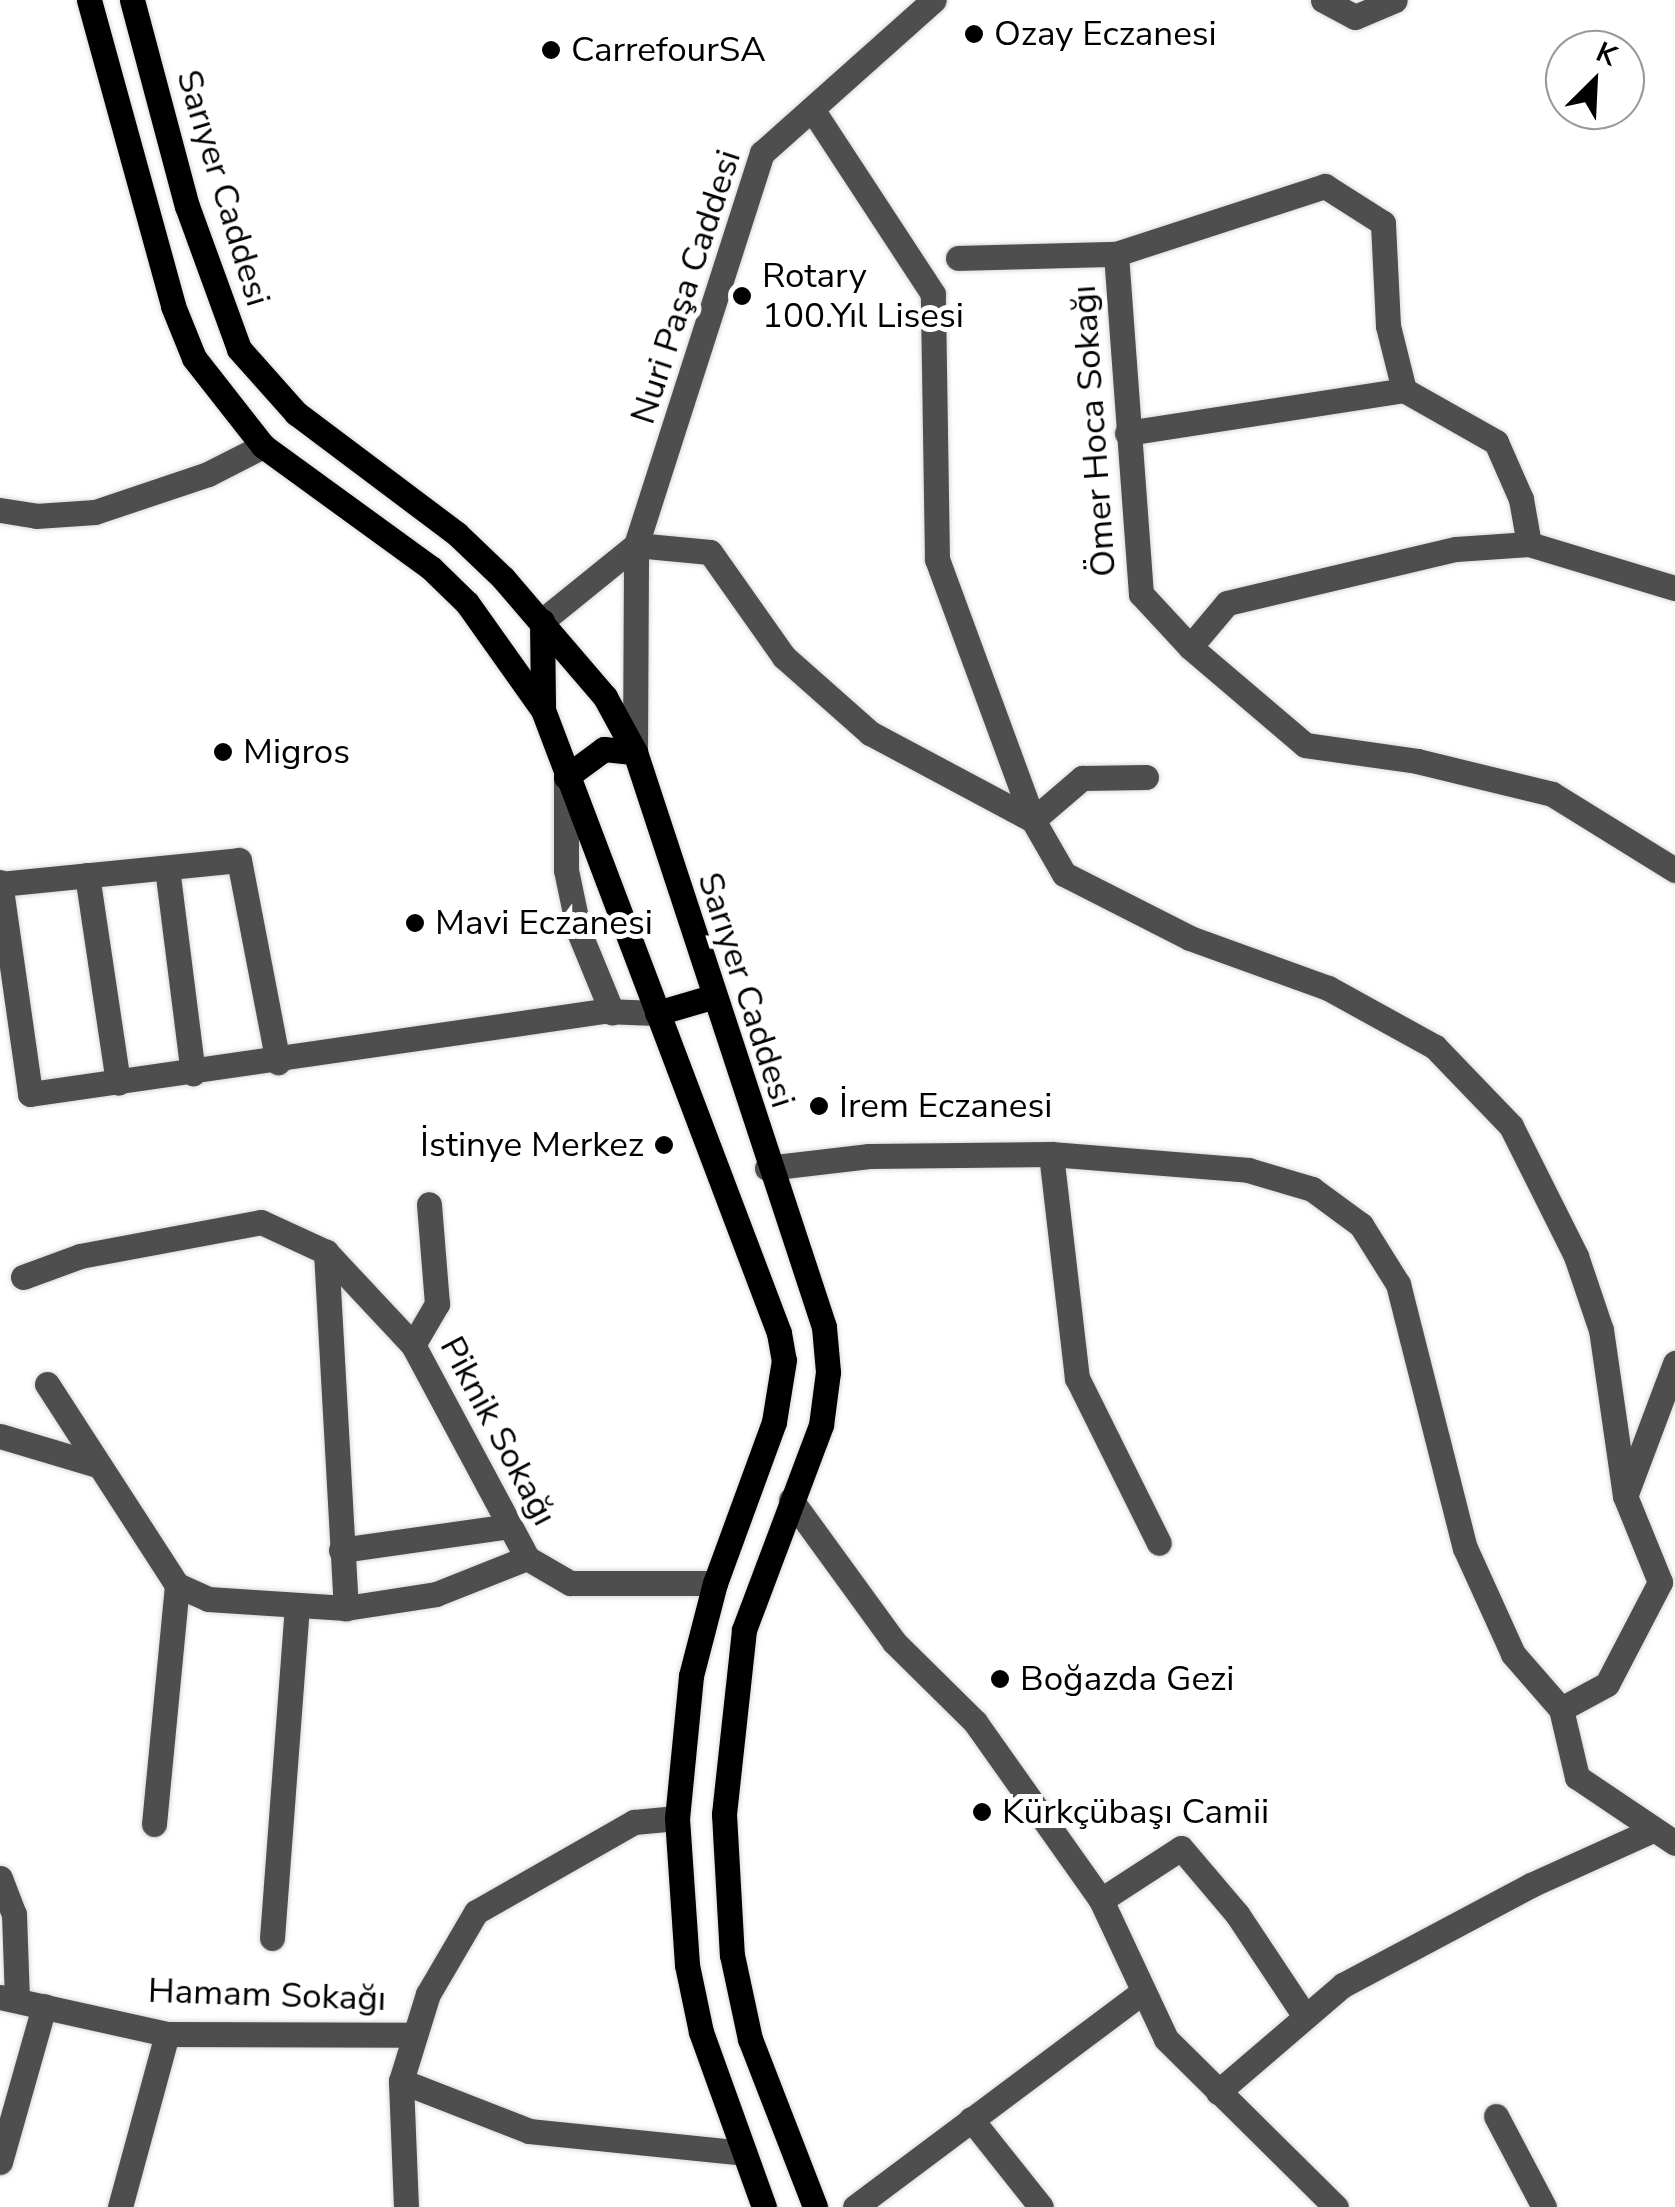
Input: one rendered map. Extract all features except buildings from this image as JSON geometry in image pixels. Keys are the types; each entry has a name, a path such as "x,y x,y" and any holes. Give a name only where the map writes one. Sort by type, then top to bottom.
{"main road":[{"path":"89,0 172,306 203,372 262,446 431,568 467,602 543,710 766,1289 784,1360 774,1422 716,1583 691,1676 677,1818 687,1965 721,2098 764,2207"},
{"name":"Sarıyer Caddesi","path":"132,0 222,316 260,377 296,412 457,534 542,620 605,697 635,752 767,1168 824,1327 828,1372 821,1424 753,1594 728,1733 724,1814 732,1955 750,2039 784,2137 815,2207"},
{"path":"262,446 296,412"},
{"path":"542,620 543,710"},
{"path":"566,777 604,749 635,752"},
{"path":"658,1013 712,997"},
{"path":"716,1583 753,1594"},
{"path":"677,1818 724,1814"},
{"path":"744,2153 784,2137"}],"street":[{"name":"Nuri Paşa Caddesi","path":"635,752 636,545 762,153 934,0"},
{"path":"1323,0 1356,18 1395,0"},
{"path":"812,109 933,294 937,558 1033,820 1064,874 1190,938 1328,988 1435,1047 1511,1126 1576,1256 1601,1330 1626,1496 1668,1587 1607,1684 1561,1709"},
{"name":"Ömer Hoca Sokağı","path":"1404,390 1388,326 1383,223 1325,186 1116,254 1141,594 1190,647 1306,746 1417,761 1552,794 1675,870"},
{"path":"958,258 1116,254"},
{"path":"1127,432 1404,390 1496,442 1521,499 1529,544"},
{"path":"0,510 36,516 95,512 208,474 262,446"},
{"path":"1190,647 1227,603 1456,549 1529,544 1675,588"},
{"path":"542,620 636,545 710,552 784,657 870,734 1033,820"},
{"path":"566,777 562,816 569,886 579,932 612,1012"},
{"path":"1033,820 1082,778 1146,777"},
{"path":"278,1062 238,860 0,883 30,1094 278,1062 612,1012 658,1013"},
{"path":"167,868 193,1073"},
{"path":"87,876 118,1083"},
{"path":"767,1168 868,1156 1051,1154 1248,1170 1312,1188 1361,1225 1398,1284 1465,1548 1513,1654 1561,1709 1577,1777 1664,1837"},
{"path":"1051,1154 1077,1378 1159,1543"},
{"path":"413,1345 437,1304 428,1204"},
{"name":"Piknik Sokağı","path":"23,1277 80,1256 261,1222 326,1252 413,1345 527,1558 570,1582 716,1583"},
{"path":"326,1252 346,1608"},
{"path":"1626,1496 1675,1363"},
{"path":"47,1384 94,1464 178,1585 208,1600 346,1608 436,1594 527,1558"},
{"path":"0,1436 94,1464"},
{"path":"791,1500 894,1642 975,1722 1100,1900 1140,1993 1166,2039 1334,2206"},
{"path":"341,1550 510,1526"},
{"path":"154,1824 178,1585"},
{"path":"272,1938 297,1608"},
{"path":"406,2207 401,2081 428,1994 476,1912 634,1822 677,1818"},
{"path":"1218,2092 1304,2015 1344,1985 1530,1885 1664,1837"},
{"path":"1100,1900 1181,1848 1237,1914 1304,2015"},
{"path":"0,1878 14,1914 8,1999"},
{"path":"856,2207 1140,1993"},
{"name":"Hamam Sokağı","path":"8,1999 167,2034 416,2035"},
{"path":"0,2162 44,2006"},
{"path":"120,2207 167,2034"},
{"path":"401,2081 529,2131 744,2153"},
{"path":"1496,2116 1544,2207"},
{"path":"971,2119 1041,2207"}],"place":[{"name":"Ozay Eczanesi","path":"974,34"},
{"name":"CarrefourSA","path":"551,50"},
{"name":"Rotary 100.Yıl Lisesi","path":"742,296"},
{"name":"Migros","path":"223,752"},
{"name":"Mavi Eczanesi","path":"415,923"},
{"name":"İrem Eczanesi","path":"819,1106"},
{"name":"İstinye Merkez","path":"664,1145"},
{"name":"Boğazda Gezi","path":"1000,1679"},
{"name":"Kürkçübaşı Camii","path":"982,1812"}]}
